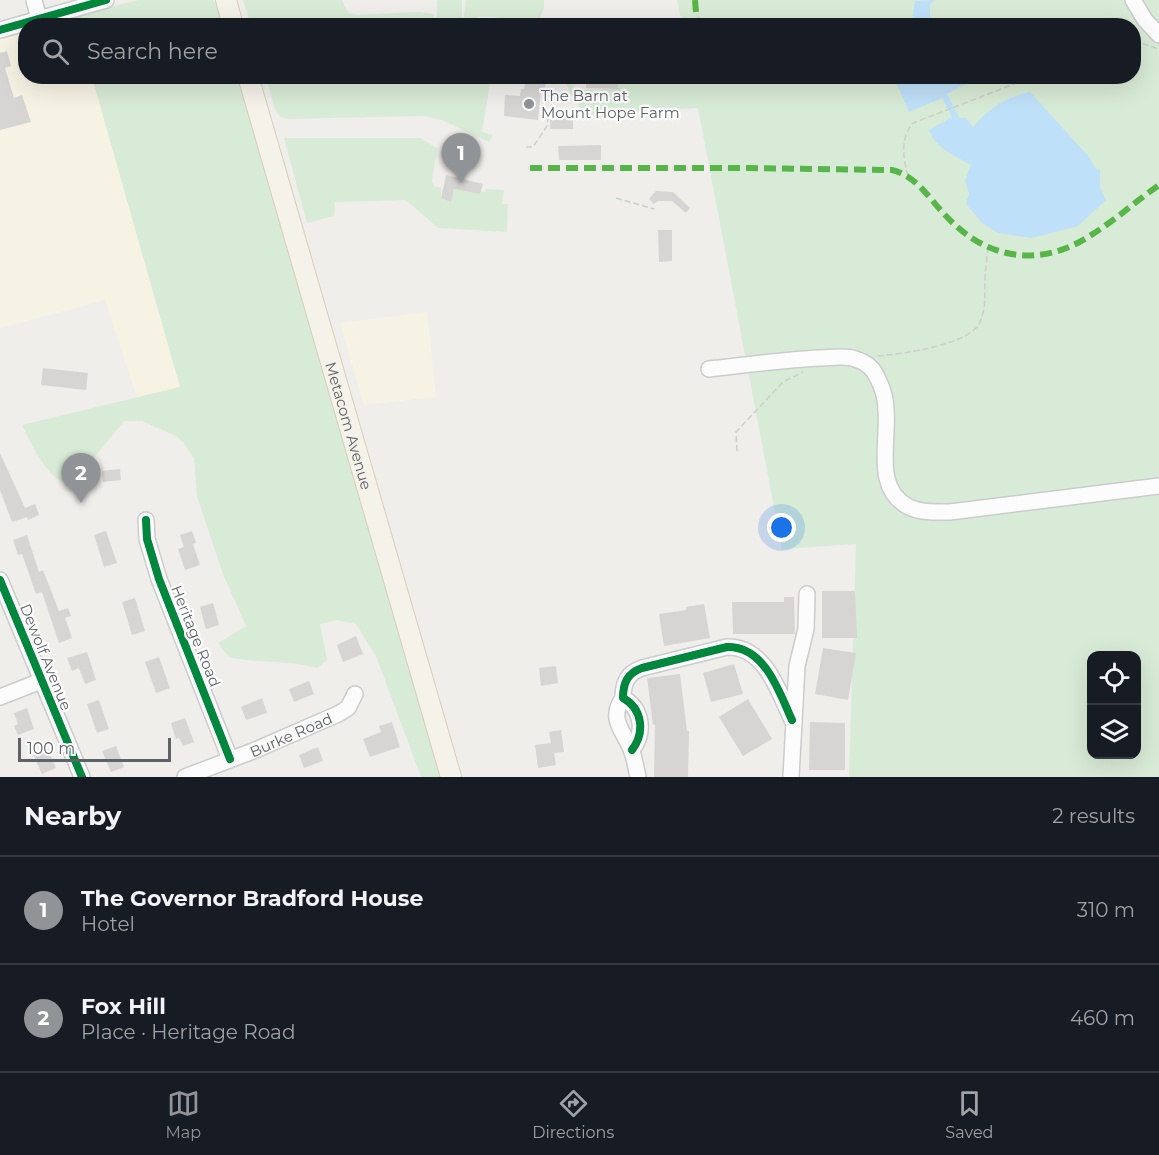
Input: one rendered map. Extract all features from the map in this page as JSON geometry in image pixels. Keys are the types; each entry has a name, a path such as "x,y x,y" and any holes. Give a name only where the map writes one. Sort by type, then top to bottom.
{"main road":[{"path":"226,0 231,18"},
{"name":"Metacom Avenue","path":"250,84 450,777"}],"street":[{"path":"34,0 39,18"},
{"path":"43,18 106,0"},
{"path":"1133,0 1159,35"},
{"path":"0,30 18,25"},
{"path":"709,369 846,357 864,363 875,372 884,391 885,464 888,482 900,501 910,507 925,511 950,512 1159,486"},
{"name":"Heritage Road","path":"146,520 147,539 159,579 230,759"},
{"name":"Dewolf Avenue","path":"1,584 82,777"},
{"path":"790,777 796,666 806,629 807,594"},
{"path":"638,777 632,750 622,733 617,717 626,679 635,671 727,647 735,646 748,650 758,658 778,690 792,720"},
{"path":"0,697 41,681"},
{"name":"Burke Road","path":"185,777 338,714 348,708 355,694"},
{"path":"623,698 632,705 640,720 640,739 632,750"}],"path":[{"path":"1141,44 1159,50"},
{"path":"908,176 904,147 908,130 913,123 1014,84"},
{"path":"526,147 533,147 547,126 548,117"},
{"path":"616,198 654,209"}],"shaded area":[{"path":"18,32 18,84 94,84 180,387 137,398 105,300 0,328 0,37"},
{"path":"427,312 436,397 364,405 340,323"}],"green space":[{"path":"138,0 213,0 222,18 76,18 75,16"},
{"path":"243,0 342,0 348,13 357,15 419,12 434,14 434,18 249,18"},
{"path":"437,0 462,0 462,18 437,18"},
{"path":"466,0 544,0 540,18 464,18"},
{"path":"677,0 1159,0 1159,777 849,777 856,544 782,549 698,108 592,115 577,104 567,84 574,84 574,90 618,89 618,84 1141,84 1141,18 681,18"},
{"path":"94,84 240,84 445,777 421,777 376,656 356,624 337,620 320,624 327,660 317,668 229,657 218,643 246,626 223,574 197,496 194,458 176,436 142,421 124,421 76,480 66,484 58,480 45,467 22,425 180,387"},
{"path":"268,84 490,84 482,132 493,135 489,142 442,120 423,116 288,119 280,117 275,109"},
{"path":"284,138 420,138 437,148 432,182 435,187 441,187 441,198 451,202 454,189 480,194 486,189 504,190 502,204 508,204 507,232 438,228 406,200 335,202 334,216 307,223"}],"water":[{"path":"935,0 930,4 930,16 933,18 912,18 915,1"},
{"path":"897,84 966,84 947,94 960,118 966,118 973,127 998,104 1030,92 1090,158 1095,168 1100,169 1100,187 1106,200 1078,226 1032,238 998,233 982,223 966,204 969,194 965,181 971,165 941,147 929,130 952,117 942,98 909,112"}],"building":[{"path":"7,51 11,66 5,68 14,98 22,95 31,122 0,130 0,53"},
{"name":"The Barn at Mount Hope Farm","path":"525,84 546,84 545,91 541,90 538,120 504,116 505,95 520,96 521,89 524,89"},
{"path":"586,84 618,84 618,89 586,88"},
{"path":"550,113 573,114 573,129 550,129"},
{"path":"601,145 601,160 559,160 558,146"},
{"path":"446,175 483,184 480,194 454,189 451,202 441,198"},
{"path":"656,191 673,192 690,208 686,213 672,201 658,201 654,204 649,199"},
{"path":"658,230 672,230 672,261 659,262"},
{"path":"43,368 88,373 86,390 41,385"},
{"path":"0,453 25,508 35,504 39,515 28,520 27,517 12,522 0,490"},
{"path":"120,469 121,480 103,482 102,471"},
{"path":"106,531 117,563 104,567 94,535"},
{"path":"192,531 196,543 193,544 200,565 185,570 178,549 184,547 180,535"},
{"path":"27,535 39,572 43,570 59,611 68,608 71,616 65,618 72,638 59,643 42,592 36,594 22,554 18,555 13,540"},
{"path":"822,591 855,591 857,638 822,638"},
{"path":"784,597 794,597 795,634 733,634 732,602 784,602"},
{"path":"135,598 145,631 132,635 122,602"},
{"path":"213,603 219,625 206,629 200,607"},
{"path":"704,604 710,638 664,646 659,614 686,610 686,607"},
{"path":"356,636 363,654 343,662 337,645"},
{"path":"823,648 856,653 848,700 815,694"},
{"path":"87,652 96,680 85,684 79,668 72,671 67,658"},
{"path":"159,657 170,688 156,693 145,662"},
{"path":"734,664 743,694 711,702 703,673"},
{"path":"556,666 558,683 541,686 539,668"},
{"path":"680,674 687,731 689,731 688,777 654,777 655,724 653,725 647,678"},
{"path":"309,681 314,694 294,702 289,689"},
{"path":"262,698 267,713 246,720 241,707"},
{"path":"748,699 772,739 743,756 719,717"},
{"path":"99,700 109,729 97,733 87,704"},
{"path":"27,708 34,729 18,735 14,726 18,724 14,713"},
{"path":"185,718 194,742 183,746 179,738 176,739 171,723"},
{"path":"392,722 400,747 370,757 363,739 381,732 379,726"},
{"path":"810,722 845,723 845,770 809,770"},
{"path":"561,730 564,752 554,753 556,765 538,768 535,745 551,743 549,732"},
{"path":"116,746 124,767 111,772 102,751"},
{"path":"318,747 323,761 304,768 299,755"},
{"path":"47,748 56,768 42,774 33,754"}],"marked path":[{"path":"695,0 696,18"},
{"path":"530,168 892,170 909,177 962,231 979,242 996,250 1032,255 1051,253 1088,237 1159,185"}],"cycle path":[{"path":"42,18 106,0"},
{"path":"0,30 18,25"},
{"path":"146,520 147,539 159,579 230,759"},
{"path":"0,580 82,777"},
{"path":"632,750 639,736 640,722 635,708 623,698 625,683 630,675 642,668 727,647 740,649 761,662 776,684 792,720"}],"place":[{"name":"The Barn at Mount Hope Farm","path":"529,104"},
{"name":"The Governor Bradford House","path":"461,183"},
{"name":"Fox Hill","path":"81,503"}]}
